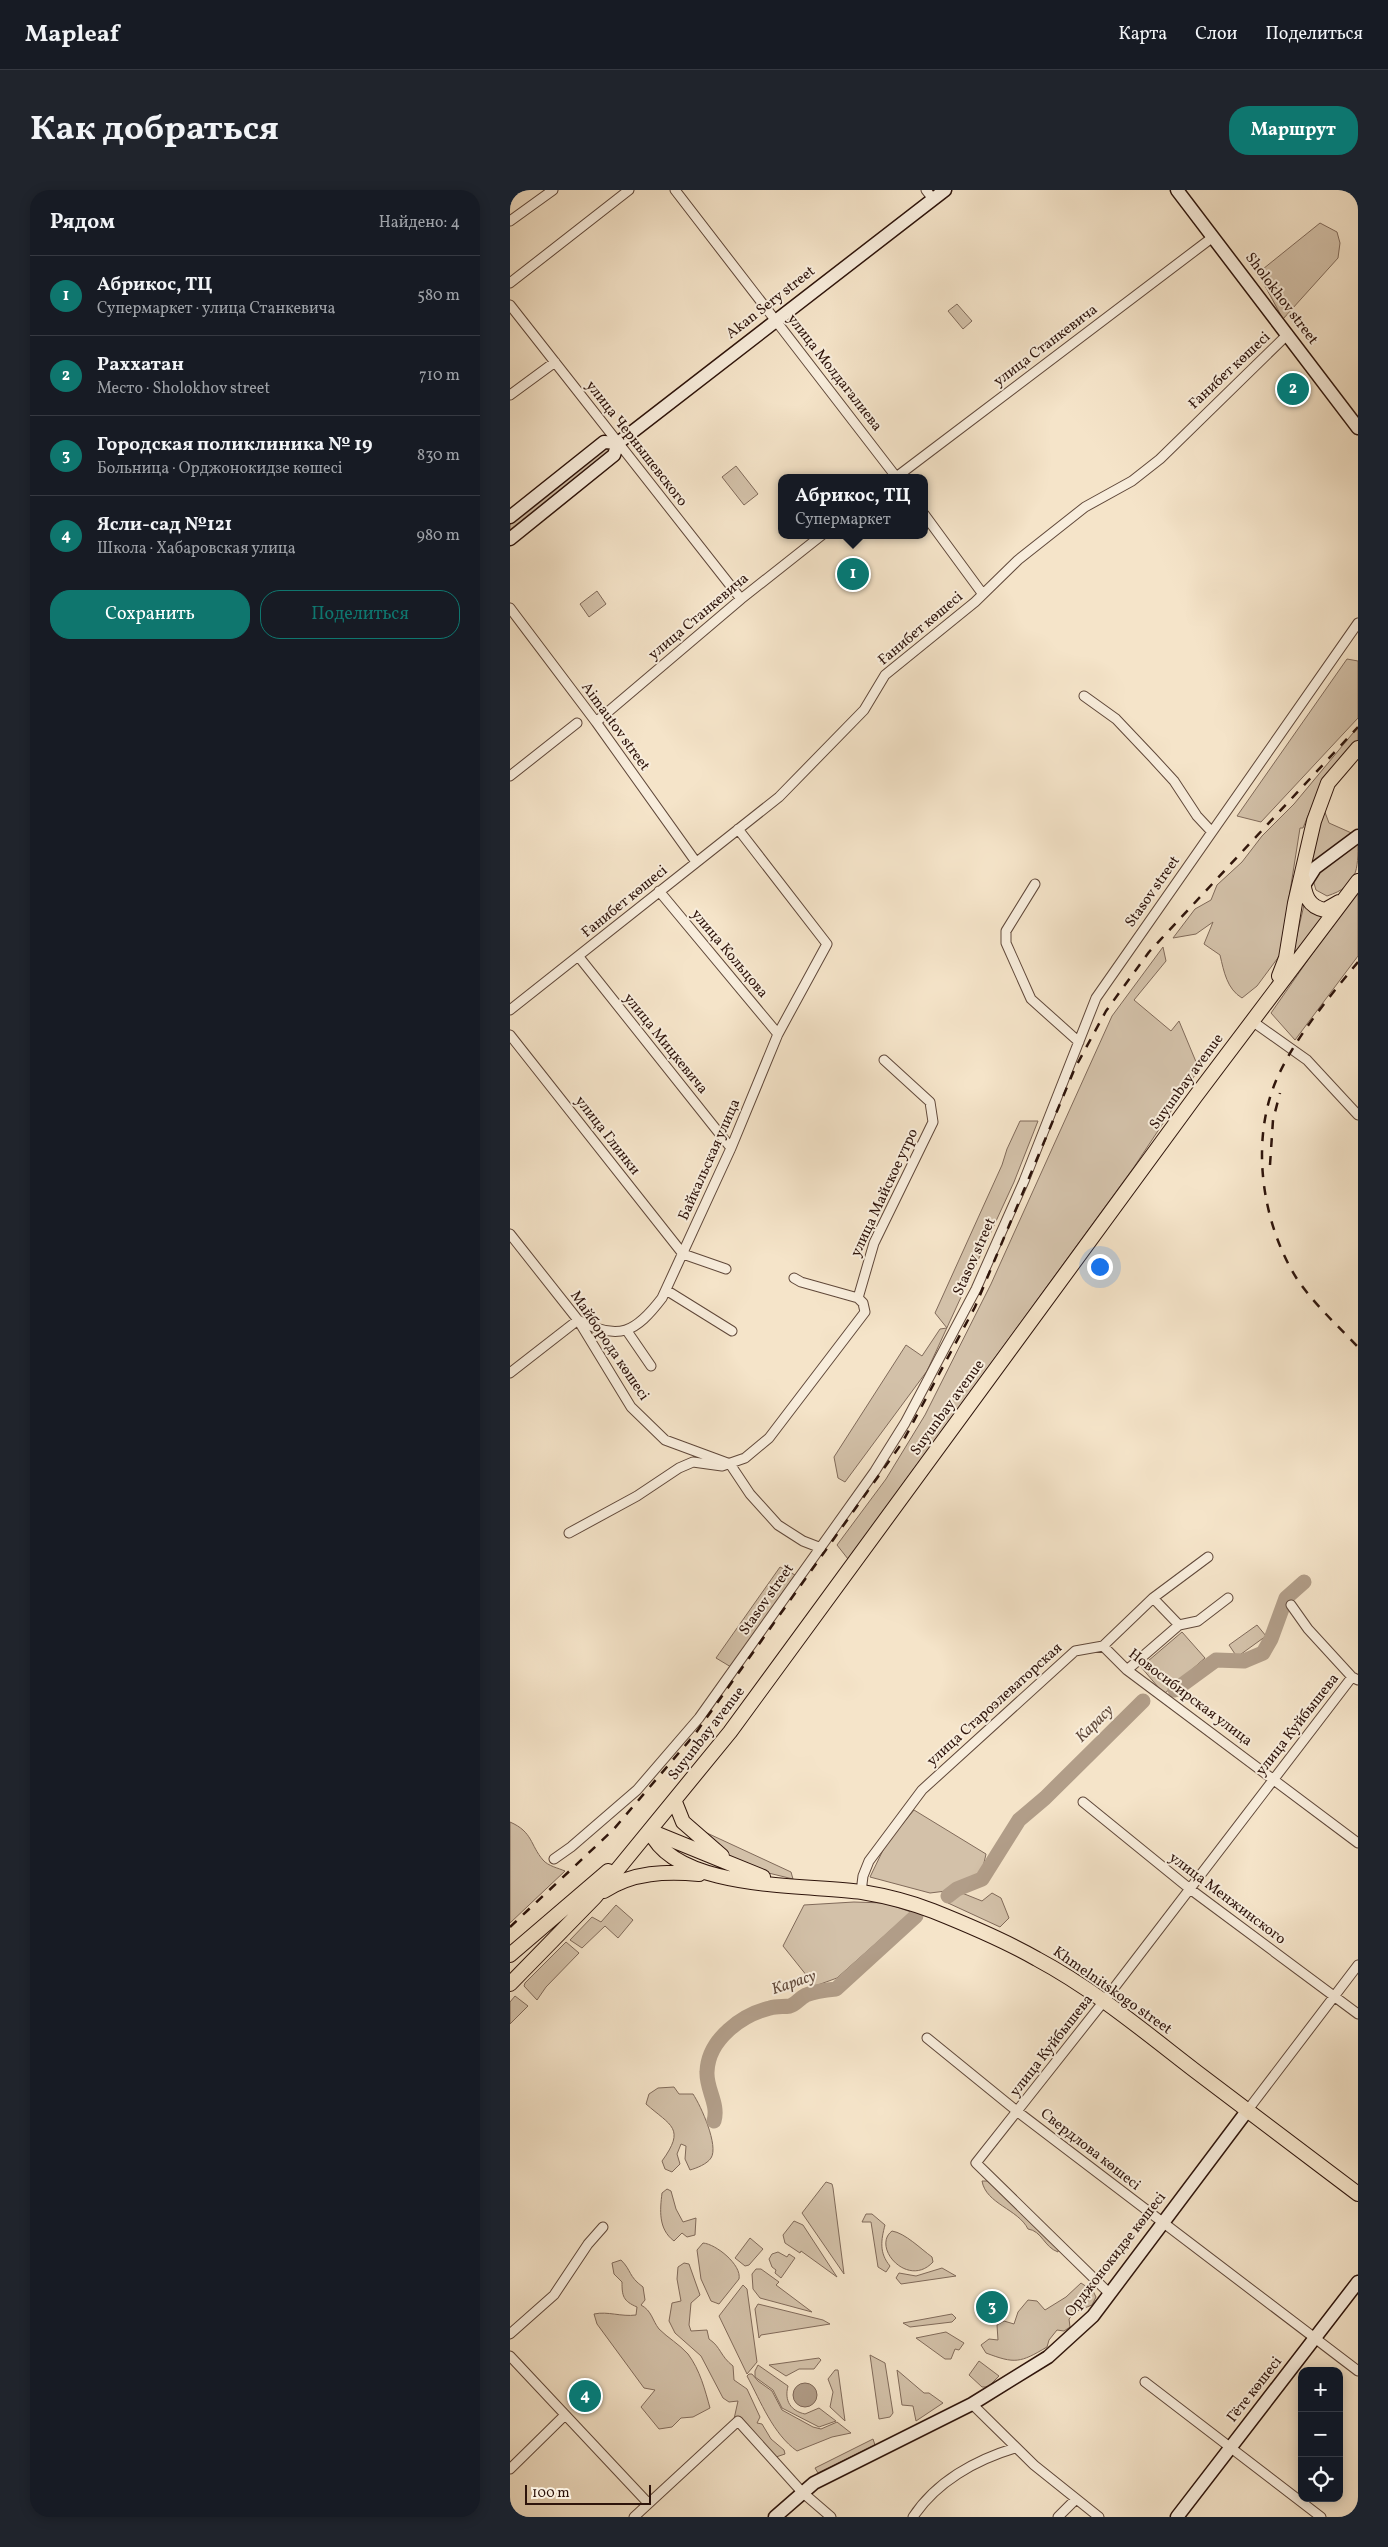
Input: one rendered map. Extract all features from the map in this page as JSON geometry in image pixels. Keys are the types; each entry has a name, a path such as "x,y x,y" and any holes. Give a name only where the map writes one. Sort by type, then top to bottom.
{"main road":[{"name":"Akan Sery street","path":"510,539 614,455 618,443 930,195 945,190"},
{"name":"Sholokhov street","path":"1177,190 1358,428"},
{"name":"Akan Sery street","path":"510,517 604,442 618,443"},
{"name":"Suyunbay avenue","path":"1266,1002 1286,958 1295,903 1314,821 1328,783 1358,748"},
{"path":"1295,903 1310,873 1320,863 1358,836"},
{"path":"1303,867 1304,885 1308,901 1320,909 1332,907 1347,895"},
{"name":"Suyunbay avenue","path":"510,1984 595,1897 675,1802 760,1692 1266,1002 1358,881"},
{"path":"675,1802 683,1822 710,1848 746,1871"},
{"name":"Suyunbay avenue","path":"510,1955 586,1890 650,1831"},
{"path":"650,1831 655,1842 666,1853 687,1865 717,1876"},
{"name":"Khmelnitskogo street","path":"650,1831 782,1884"},
{"path":"595,1897 624,1880 643,1875 686,1873 717,1876"},
{"name":"Khmelnitskogo street","path":"717,1876 862,1892 908,1902 985,1933 1037,1958 1104,2001 1358,2194"},
{"name":"Орджонокидзе көшесі","path":"775,2517 802,2492 848,2465 972,2404 1048,2357 1093,2316 1247,2110"},
{"name":"Гёте көшесі","path":"1177,2517 1358,2282"}],"street":[{"path":"510,220 553,190"},
{"path":"510,283 630,190"},
{"name":"улица Молдагалиева","path":"675,190 894,474"},
{"name":"улица Станкевича","path":"900,474 1213,237"},
{"name":"улица Чернышевского","path":"510,305 741,599"},
{"name":"Ғанибет көшесі","path":"510,1010 780,797 864,710 881,685 885,675 975,602 982,593 1018,560 1085,508 1132,481 1160,459 1288,334"},
{"path":"510,395 554,362"},
{"path":"928,519 982,593"},
{"name":"улица Станкевича","path":"596,722 741,599 817,539"},
{"name":"Aimautov street","path":"510,608 596,722 696,862"},
{"name":"Stasov street","path":"554,1859 619,1806 675,1747 699,1718 821,1548 905,1423 948,1346 1024,1181 1096,998 1358,623"},
{"path":"1084,696 1116,719 1152,756 1174,781 1197,816 1211,831"},
{"path":"510,776 577,724"},
{"name":"Байкальская улица","path":"627,1331 637,1326 648,1316 666,1290 731,1148 778,1034 827,944 738,829"},
{"path":"1035,884 1006,930 1006,943 1031,999 1079,1042"},
{"name":"улица Кольцова","path":"659,892 778,1034"},
{"name":"улица Мицкевича","path":"579,957 731,1148"},
{"path":"1252,1021 1308,1060 1358,1115"},
{"name":"улица Глинки","path":"510,1035 683,1254"},
{"name":"улица Майское утро","path":"858,1298 874,1243 933,1122 930,1102 884,1060"},
{"name":"Майборода көшесі","path":"511,1236 578,1320 631,1408 665,1440 730,1464"},
{"path":"683,1254 726,1269"},
{"path":"569,1533 637,1496 680,1468 694,1462 722,1466 730,1464 745,1458 768,1438 865,1312 863,1303 858,1298 801,1282 794,1278"},
{"path":"666,1290 732,1331"},
{"path":"510,1373 578,1320 594,1328 627,1331 651,1366"},
{"path":"730,1464 750,1494 778,1525 803,1541 821,1548"},
{"path":"1103,1646 1153,1598 1208,1557"},
{"path":"1153,1598 1179,1625"},
{"path":"1127,1670 1179,1625 1198,1621 1228,1598"},
{"path":"1291,1605 1308,1629 1355,1678"},
{"name":"Новосибирская улица","path":"1103,1646 1127,1670 1274,1778 1358,1843"},
{"name":"улица Староэлеваторская","path":"862,1892 863,1876 869,1861 922,1790 1075,1651 1103,1646"},
{"name":"улица Куйбышева","path":"1110,2294 976,2163 1104,2001 1274,1778 1355,1678"},
{"name":"улица Менжинского","path":"1083,1802 1190,1889 1358,2014"},
{"path":"1247,2110 1358,1965"},
{"name":"Свердлова көшесі","path":"928,2038 1018,2112 1358,2372"},
{"path":"510,2334 554,2295 588,2244 603,2227"},
{"path":"510,2356 648,2503"},
{"path":"1145,2382 1321,2517"},
{"path":"972,2404 1015,2448 1100,2517"},
{"path":"510,2469 565,2415"},
{"path":"634,2517 738,2421 802,2492 832,2517"},
{"path":"913,2517 924,2500 943,2482 1015,2448"},
{"path":"1058,2517 1076,2498"}],"shaded area":[{"path":"1320,223 1337,232 1340,243 1338,258 1283,319 1258,273"},
{"path":"957,304 972,321 963,329 948,311"},
{"path":"604,447 612,448 609,454 510,534 510,522"},
{"path":"736,466 758,494 744,505 722,477"},
{"path":"597,591 606,604 589,617 580,604"},
{"path":"1347,659 1358,661 1358,718 1261,822 1237,816"},
{"path":"1358,727 1358,742 1339,763 1326,782 1314,802 1303,828 1300,828 1280,955 1257,986 1242,998 1230,985 1220,955 1204,944 1213,922 1196,934 1173,938 1195,909 1211,900 1217,885 1242,862 1262,836 1294,804"},
{"path":"1323,807 1329,823 1356,835 1327,851 1306,870"},
{"path":"1358,841 1358,860 1354,876 1350,882 1337,892 1327,896 1316,890 1313,880 1321,866"},
{"path":"1358,888 1358,956 1295,1040 1271,1013"},
{"path":"1304,905 1311,912 1320,916 1330,912 1290,965"},
{"path":"1163,947 1166,961 1134,1000 1171,1031 1179,1021 1199,1069 1134,1167 848,1559 837,1545 886,1479 925,1415 991,1284 1112,1016"},
{"path":"1020,1121 1038,1121 1014,1182 947,1328 935,1313 1002,1165 1007,1149"},
{"path":"947,1328 927,1371 845,1482 838,1478 834,1457 906,1345 922,1356 940,1329"},
{"path":"780,1567 795,1575 731,1667 716,1658"},
{"path":"1257,1625 1266,1636 1237,1657 1229,1645"},
{"path":"1182,1632 1205,1658 1164,1694 1141,1667"},
{"path":"914,1810 986,1854 981,1876 946,1891 930,1893 870,1877 886,1844"},
{"path":"510,1822 527,1834 545,1862 565,1871 510,1923"},
{"path":"694,1827 791,1872 793,1879 748,1868 723,1854"},
{"path":"962,1893 982,1901 992,1893 1001,1898 1009,1918 1000,1927 948,1903"},
{"path":"854,1902 885,1903 911,1912 837,1978 815,1986 783,1946 804,1905"},
{"path":"616,1905 633,1920 618,1938 605,1926 582,1948 570,1940 592,1917 601,1922"},
{"path":"566,1942 579,1953 546,1987 537,2000 524,1986 525,1983"},
{"path":"515,1996 528,2006 510,2024 510,2002"},
{"path":"674,2087 679,2094 693,2094 708,2126 713,2152 707,2162 690,2170 685,2159 686,2146 681,2144 677,2154 680,2164 672,2172 665,2169 662,2161 673,2141 674,2134 672,2128 646,2104 649,2094 658,2088"},
{"path":"982,2181 987,2181 1010,2198 1059,2246 1058,2252 1049,2247 1037,2233 1028,2229 1017,2216 989,2195"},
{"path":"826,2182 832,2184 833,2188 844,2274 802,2213"},
{"path":"667,2189 671,2191 676,2209 683,2222 696,2218 695,2235 687,2237 682,2233 674,2241 665,2231 661,2219 661,2206 662,2193"},
{"path":"866,2214 872,2214 885,2225 882,2246 886,2261 890,2266 886,2272 878,2267 871,2222 862,2222"},
{"path":"794,2221 803,2225 837,2277 801,2251 800,2253 785,2243 783,2235"},
{"path":"892,2231 913,2242 932,2257 933,2262 923,2269 913,2271 895,2263 889,2255 886,2246 887,2238"},
{"path":"750,2238 763,2249 749,2265 745,2266 735,2258"},
{"path":"703,2243 715,2247 727,2256 739,2273 739,2279 719,2304 711,2301 701,2279 697,2250"},
{"path":"778,2252 787,2257 789,2254 795,2258 781,2278 775,2273 776,2270 772,2267 769,2259 772,2254"},
{"path":"621,2260 635,2280 643,2287 645,2300 641,2305 650,2313 659,2329 688,2354 699,2373 704,2387 710,2408 693,2417 681,2418 672,2427 659,2429 641,2407 655,2390 644,2388 597,2324 594,2314 636,2315 637,2307 624,2298 622,2282 614,2274 612,2263"},
{"path":"684,2263 689,2264 700,2295 691,2303 689,2325 691,2331 707,2330 709,2339 733,2366 734,2380 747,2389 760,2417 757,2423 762,2424 771,2439 784,2450 785,2454 776,2457 746,2426 734,2419 738,2401 729,2402 723,2398 701,2356 675,2333 669,2321 672,2303 681,2301 677,2279 678,2267"},
{"path":"942,2268 956,2276 901,2284 896,2278 899,2273 916,2276"},
{"path":"756,2269 761,2269 779,2282 776,2285 812,2312 760,2298 753,2289 752,2274"},
{"path":"1081,2283 1093,2291 1096,2297 1092,2305 1077,2311 1069,2319 1070,2327 1064,2331 1057,2330 1049,2340 1047,2347 1017,2360 1004,2359 986,2353 981,2345 989,2339 998,2340 997,2325 1004,2321 1014,2324 1018,2312 1028,2300 1037,2301 1045,2310 1066,2297"},
{"path":"743,2285 747,2289 757,2362 747,2374 719,2316"},
{"path":"758,2304 823,2320 830,2324 761,2335 759,2338 755,2309"},
{"path":"952,2314 956,2318 952,2322 910,2327 903,2323"},
{"path":"946,2332 964,2343 959,2350 955,2349 951,2359 945,2359 916,2338"},
{"path":"870,2355 885,2363 893,2413 890,2417 879,2419"},
{"path":"819,2358 821,2360 814,2369 799,2369 786,2376 769,2365"},
{"path":"979,2361 999,2376 988,2387 982,2387 969,2375"},
{"path":"758,2365 788,2386 787,2396 792,2408 805,2414 819,2408 836,2421 819,2427 782,2408 773,2390 755,2377"},
{"path":"835,2370 838,2370 845,2421 830,2407 833,2392 828,2379"},
{"path":"897,2370 924,2393 929,2393 943,2403 916,2421 913,2406 902,2405"},
{"path":"752,2374 772,2391 782,2410 813,2427 821,2429 837,2422 851,2433 832,2437 797,2451 774,2427 747,2376"},
{"path":"805,2383 813,2387 817,2395 813,2403 805,2407 797,2403 793,2395 797,2387"},
{"path":"873,2439 875,2445 818,2473 815,2468"}],"waterway":[{"path":"1175,1690 1216,1660 1244,1661 1263,1653 1271,1639 1286,1598 1304,1582"},
{"name":"Карасу","path":"948,1896 957,1889 982,1879 1019,1820 1045,1798 1143,1701"},
{"name":"Карасу","path":"714,2121 715,2109 708,2084 707,2072 713,2049 728,2030 759,2011 773,2007 790,2006 809,1994 836,1989 916,1916"}],"railway":[{"path":"510,1927 613,1830 695,1734 902,1443 975,1307 1075,1068 1106,1011 1149,952 1358,727"},
{"path":"1358,962 1295,1044 1279,1074 1270,1099 1264,1125 1262,1152 1263,1179 1268,1206 1275,1232 1285,1256 1297,1279 1311,1297 1358,1347"},
{"path":"1270,1165 1273,1120 1280,1093"}],"place":[{"name":"Раххатан","path":"1293,389"},
{"name":"Абрикос, ТЦ","path":"853,574"},
{"name":"Городская поликлиника № 19","path":"992,2307"},
{"name":"Ясли-сад №121","path":"585,2396"}]}
